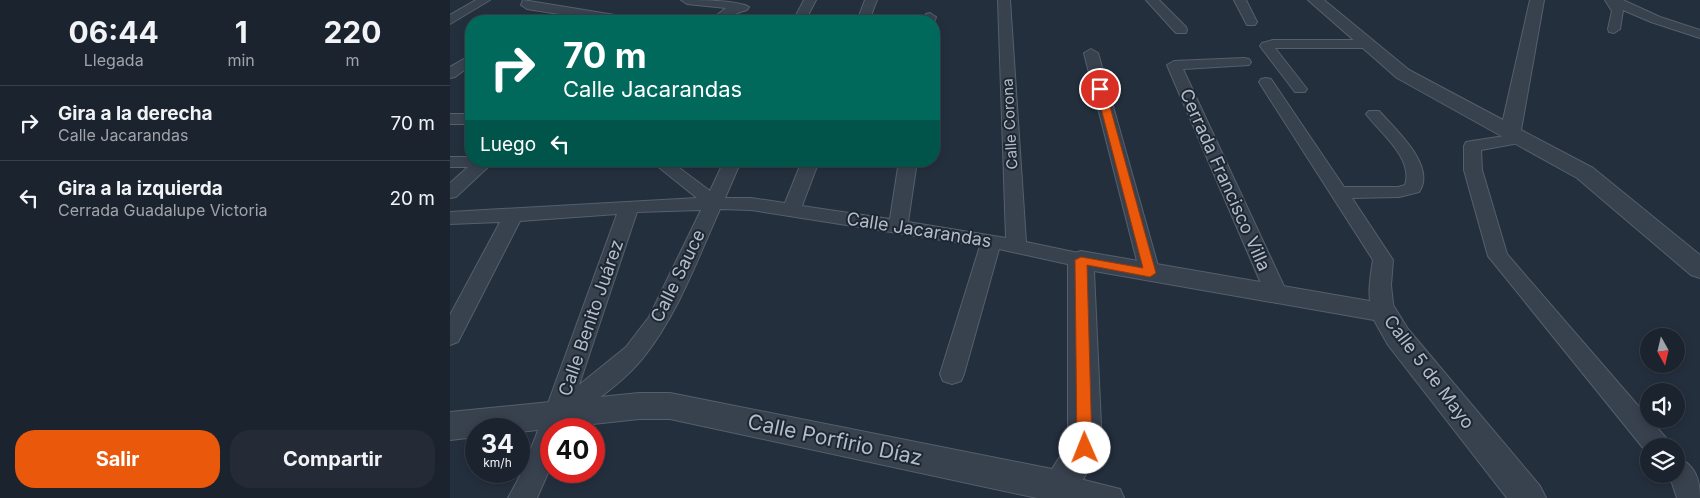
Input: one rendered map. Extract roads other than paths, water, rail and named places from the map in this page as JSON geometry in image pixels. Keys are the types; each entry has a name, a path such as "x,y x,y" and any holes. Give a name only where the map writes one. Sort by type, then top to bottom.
{"street":[{"path":"450,20 484,0"},
{"path":"687,0 743,4"},
{"path":"803,15 810,0"},
{"path":"865,15 871,0"},
{"name":"Calle Corona","path":"1004,0 1016,247"},
{"path":"1152,0 1181,30"},
{"path":"1240,0 1251,22"},
{"path":"1315,0 1403,74 1585,173 1700,269"},
{"path":"1517,135 1537,0"},
{"path":"1612,0 1618,11 1614,29"},
{"path":"1612,0 1654,19 1700,34"},
{"path":"528,4 574,15"},
{"path":"725,15 743,4"},
{"path":"1300,89 1267,46 1273,44 1367,44"},
{"path":"1090,52 1150,273"},
{"name":"Cerrada Francisco Villa","path":"1244,62 1174,65 1277,295"},
{"path":"450,74 465,63"},
{"path":"450,78 465,78"},
{"name":"Calle 5 de Mayo","path":"1266,82 1382,260 1380,285 1383,312 1398,337 1528,498"},
{"path":"1339,193 1399,192 1413,188 1416,177 1412,165 1405,152 1374,114"},
{"path":"450,119 465,119"},
{"path":"1517,135 1472,146 1472,170 1498,256 1650,438"},
{"path":"450,162 465,162"},
{"path":"450,193 478,167"},
{"path":"667,167 714,203"},
{"name":"Calle Sauce","path":"562,418 634,353 658,321 730,167"},
{"path":"792,210 808,167"},
{"path":"898,226 907,167"},
{"name":"Calle Jacarandas","path":"450,218 512,217 629,207 714,203 751,204 992,241 1150,273 1383,312"},
{"name":"Calle Benito Juárez","path":"556,418 629,207"},
{"path":"450,336 512,217"},
{"path":"952,374 992,241"},
{"path":"1060,487 1085,448 1081,260"},
{"name":"Calle Porfirio Díaz","path":"585,418 639,406 670,406 1024,489 1060,487 1110,498"},
{"name":"Calle Porfirio Díaz","path":"450,426 540,425"},
{"name":"Calle Benito Juárez","path":"522,498 531,483 540,460"},
{"path":"1685,482 1691,498"}]}
